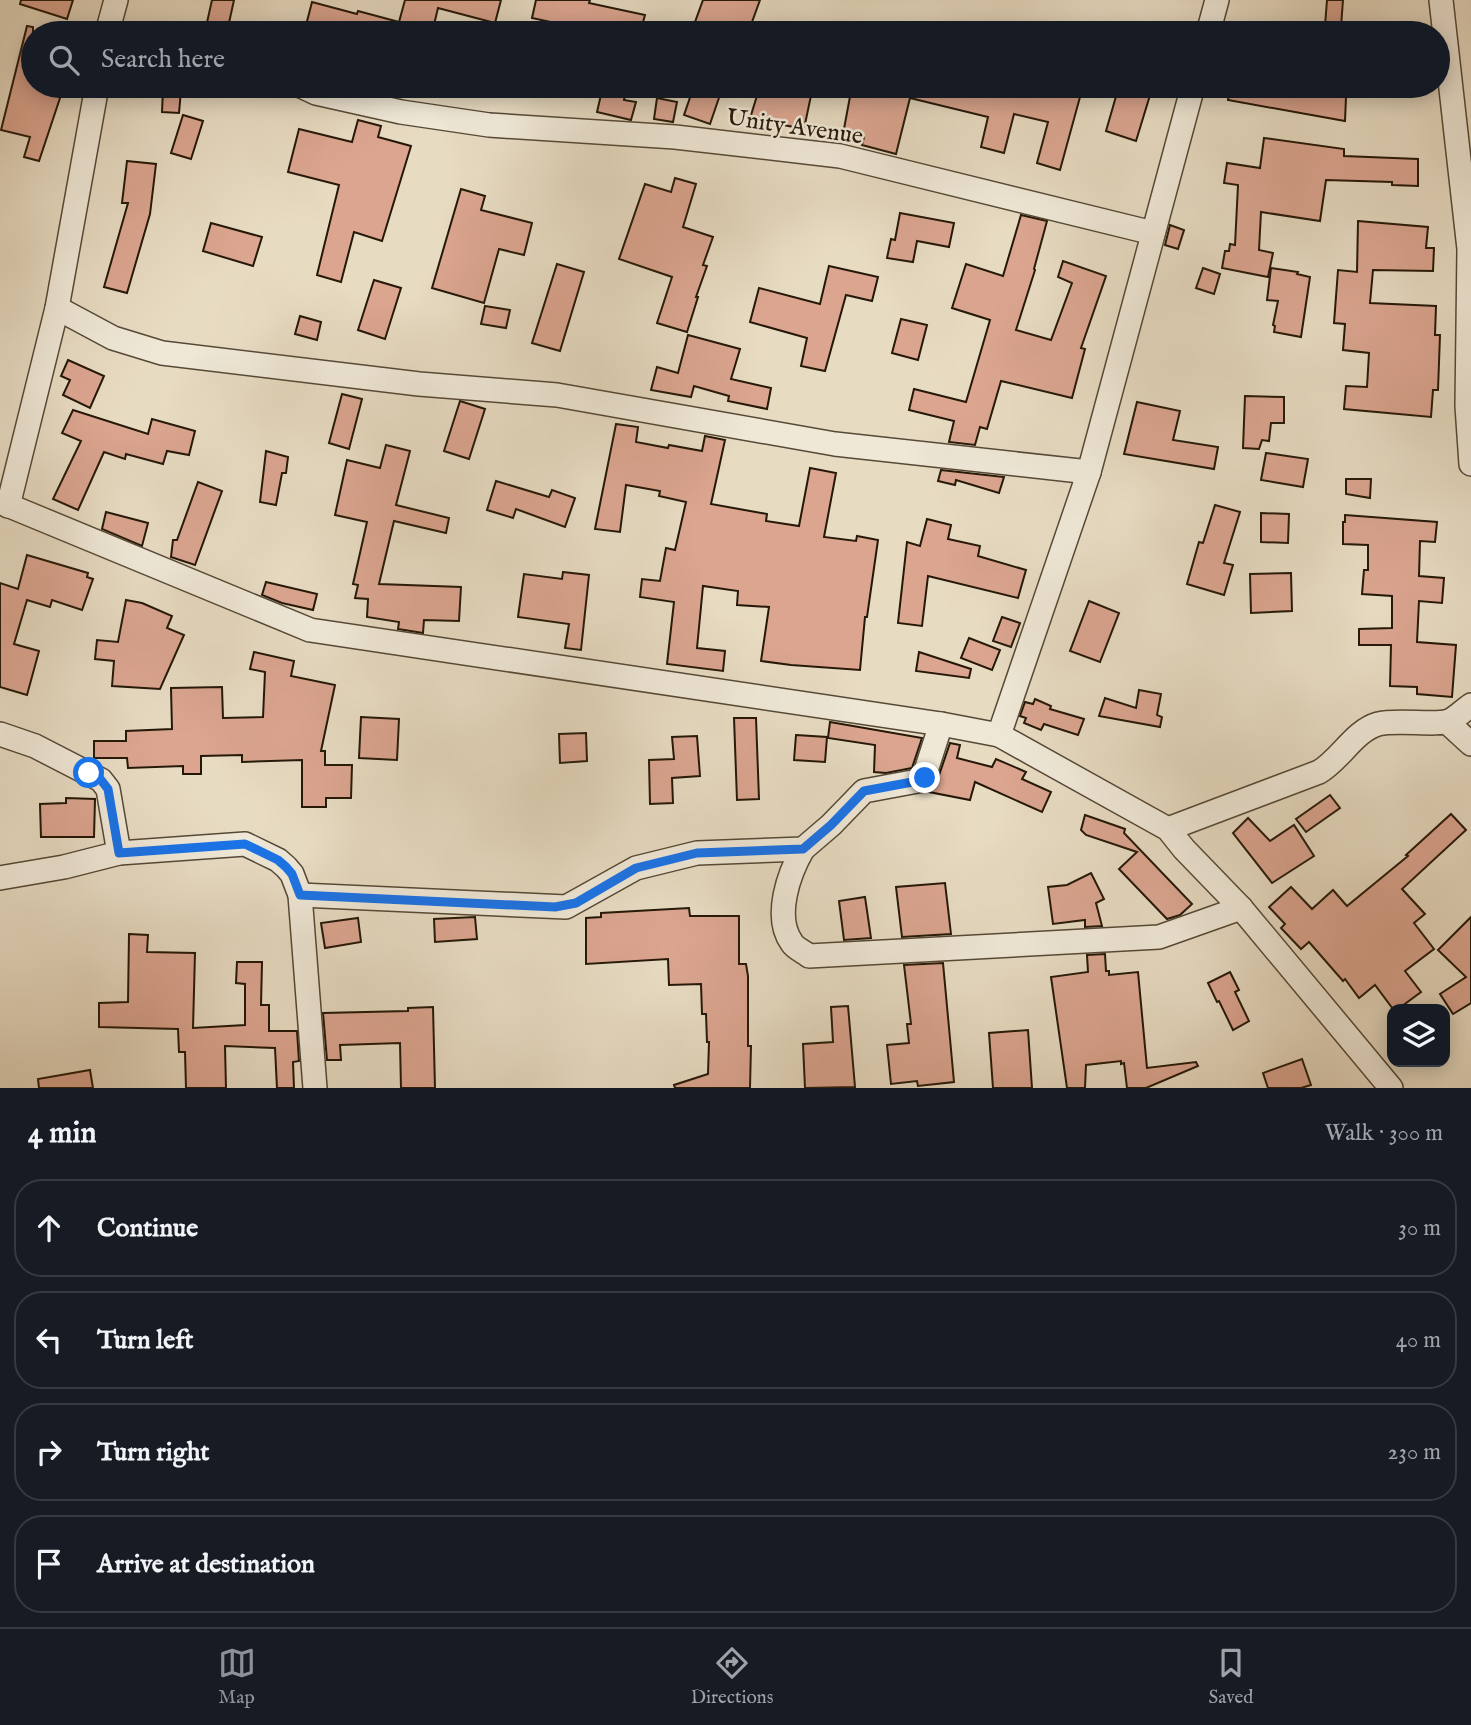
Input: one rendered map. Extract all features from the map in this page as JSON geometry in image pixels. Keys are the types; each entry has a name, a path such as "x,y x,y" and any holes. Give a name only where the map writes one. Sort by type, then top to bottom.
{"street":[{"path":"110,21 116,0"},
{"path":"1211,21 1217,0"},
{"path":"1441,0 1443,21"},
{"path":"1450,77 1470,249 1467,407 1471,454"},
{"path":"95,98 57,308 4,504 310,630 941,724 999,735 1168,830 1241,908 1391,1088"},
{"name":"Unity Avenue","path":"338,98 401,112 489,125 675,137 840,156 1153,233"},
{"path":"999,735 1089,472 1191,98"},
{"path":"57,308 113,338 162,353 419,384 556,395 835,444 1089,472"},
{"path":"1168,830 1319,772 1328,767 1362,733 1376,724 1405,721 1447,722 1471,705"},
{"path":"1447,722 1471,744"},
{"path":"941,724 923,780 864,791 803,849 792,867 785,888 784,923 792,943 809,956 1159,937 1241,908"},
{"path":"0,734 36,746 101,780 108,789 119,853"},
{"path":"0,878 64,867 119,853 245,844 278,860 292,874 300,895 316,1088"},
{"path":"300,895 566,906 636,868 697,853 803,849"}],"building":[{"path":"21,0 73,0 67,19 20,4"},
{"path":"212,0 234,0 229,21 207,21"},
{"path":"405,0 501,0 496,21 438,8 435,21 399,21"},
{"path":"536,0 590,0 589,3 645,15 643,21 546,21 532,18"},
{"path":"703,0 760,0 752,21 695,21"},
{"path":"1327,0 1343,0 1341,21 1325,21"},
{"path":"312,2 357,14 358,11 395,21 307,21"},
{"path":"21,50 21,98 60,98 39,161 24,157 30,137 1,130"},
{"path":"163,98 180,98 179,113 162,112"},
{"path":"600,98 624,98 636,102 631,120 597,112"},
{"path":"657,98 677,102 673,122 654,119"},
{"path":"690,98 719,98 710,124 684,115"},
{"path":"756,98 810,98 804,129 768,122 765,131 748,125"},
{"path":"850,98 910,98 896,154 862,145 864,137 843,134"},
{"path":"910,98 1080,98 1060,170 1037,163 1048,122 1014,114 1004,153 981,147 988,117"},
{"path":"1116,98 1149,98 1136,141 1106,131"},
{"path":"1346,98 1345,121 1228,100"},
{"path":"183,115 203,121 191,159 171,153"},
{"path":"358,120 381,126 378,137 411,146 382,241 354,232 341,282 317,275 339,185 288,172 299,129 352,142"},
{"path":"1264,138 1344,149 1344,156 1418,159 1418,186 1392,185 1392,182 1326,180 1320,221 1261,212 1259,250 1273,253 1268,277 1222,268 1225,251 1229,251 1230,244 1235,245 1238,185 1224,183 1227,163 1260,168"},
{"path":"127,161 156,164 150,214 127,293 104,287 128,203 122,203"},
{"path":"675,178 696,184 683,227 713,237 703,265 707,266 687,332 657,323 672,277 619,259 645,184 671,192"},
{"path":"461,189 485,196 481,210 532,223 524,255 499,249 484,303 432,288"},
{"path":"900,213 954,223 949,247 917,241 913,262 887,258 891,239 895,240"},
{"path":"1021,215 1047,221 1016,330 1051,340 1072,283 1058,277 1063,261 1106,276 1081,348 1085,349 1072,398 1001,381 987,429 980,427 975,445 949,442 954,421 909,410 914,389 966,402 990,320 952,308 966,264 1003,276"},
{"path":"1358,221 1428,227 1426,248 1434,248 1433,271 1373,270 1370,303 1436,306 1435,335 1440,335 1438,390 1433,390 1431,417 1344,409 1346,386 1367,387 1369,353 1343,350 1345,324 1334,323 1338,270 1357,272"},
{"path":"211,223 262,237 253,266 203,251"},
{"path":"1170,225 1184,230 1178,249 1165,245"},
{"path":"557,264 584,272 560,351 532,343"},
{"path":"829,266 878,277 872,301 846,295 825,371 801,366 807,338 750,322 759,288 820,304"},
{"path":"1203,268 1220,274 1214,294 1196,288"},
{"path":"1271,268 1298,272 1297,274 1310,277 1301,337 1274,332 1278,301 1267,300"},
{"path":"374,280 401,288 385,339 358,330"},
{"path":"485,306 510,310 506,328 481,324"},
{"path":"300,316 321,322 317,340 295,334"},
{"path":"901,319 927,325 918,360 892,353"},
{"path":"688,335 740,349 731,379 771,388 767,409 728,401 729,396 694,386 691,397 651,390 657,367 678,373"},
{"path":"68,360 104,376 90,408 63,395 70,380 61,376"},
{"path":"342,394 362,399 349,449 329,443"},
{"path":"1245,396 1284,397 1284,423 1271,423 1269,441 1262,440 1259,449 1243,448"},
{"path":"460,401 485,409 469,459 444,451"},
{"path":"1137,402 1180,411 1173,440 1218,447 1214,469 1124,454"},
{"path":"73,410 148,434 152,419 195,431 189,455 167,451 163,464 126,454 125,459 104,452 78,510 53,499 81,441 62,433"},
{"path":"616,424 638,427 636,442 668,448 669,445 702,451 705,436 725,440 711,504 767,514 766,521 799,526 810,468 836,473 824,537 856,541 857,536 878,540 865,617 860,670 761,661 769,607 737,605 738,591 703,586 697,648 725,651 723,671 667,664 674,602 640,597 642,579 660,581 666,548 675,550 686,502 659,496 660,491 626,485 620,532 595,529"},
{"path":"386,445 410,451 396,505 449,518 446,533 394,521 379,584 461,587 459,621 424,620 423,633 398,629 399,622 367,617 368,599 355,598 358,585 353,584 367,522 335,515 347,460 380,468"},
{"path":"266,451 288,457 276,505 260,502"},
{"path":"1266,453 1308,459 1303,487 1261,480"},
{"path":"941,470 1004,477 999,493 956,480 955,485 938,481"},
{"path":"1346,479 1371,479 1370,498 1346,494"},
{"path":"496,481 549,497 552,490 575,498 565,527 516,509 513,518 487,510"},
{"path":"198,482 222,491 195,565 171,557 173,540 177,540"},
{"path":"1215,505 1240,512 1224,563 1233,565 1224,595 1187,584 1199,542 1203,543"},
{"path":"106,512 148,523 142,546 102,529"},
{"path":"1261,513 1289,514 1288,543 1261,542"},
{"path":"1345,515 1437,522 1435,542 1420,541 1419,576 1444,578 1442,603 1419,601 1417,642 1456,645 1452,697 1417,694 1417,687 1390,686 1391,645 1359,645 1359,629 1392,628 1392,596 1362,594 1364,570 1368,570 1368,545 1343,544"},
{"path":"927,519 951,525 948,539 980,546 978,556 1026,570 1018,598 928,576 922,626 898,623 907,542 920,546"},
{"path":"27,555 88,573 87,577 93,579 82,610 52,600 50,607 27,600 14,644 39,651 27,695 0,687 0,583 18,589"},
{"path":"563,572 589,575 581,650 565,648 569,624 518,617 524,574 562,579"},
{"path":"1291,573 1292,611 1251,613 1250,574"},
{"path":"266,582 317,594 313,610 262,595"},
{"path":"126,600 142,603 172,616 167,628 184,635 160,689 112,686 114,661 95,659 97,640 118,642"},
{"path":"1089,601 1119,613 1100,662 1070,651"},
{"path":"1002,617 1020,623 1011,647 993,641"},
{"path":"969,638 1000,650 992,670 961,658"},
{"path":"254,652 294,661 291,676 335,685 321,751 325,751 325,765 352,765 351,798 326,798 326,807 302,807 302,760 242,762 242,755 201,756 201,774 183,774 183,766 128,768 127,758 94,758 94,741 126,741 126,731 172,729 171,688 222,687 223,718 263,717 265,672 250,669"},
{"path":"919,652 971,669 969,678 916,671"},
{"path":"1139,690 1161,694 1157,715 1162,717 1160,727 1099,716 1105,698 1136,708"},
{"path":"1035,699 1051,706 1050,709 1084,719 1078,735 1044,724 1041,730 1024,723 1026,718 1020,716 1025,702 1033,704"},
{"path":"361,717 399,719 397,760 359,758"},
{"path":"734,718 756,718 759,799 737,800"},
{"path":"830,722 922,738 912,768 886,773 874,772 875,745 828,738"},
{"path":"586,733 587,761 560,763 559,734"},
{"path":"796,735 827,737 825,762 794,760"},
{"path":"697,736 700,776 672,778 673,803 650,804 649,760 674,759 672,737"},
{"path":"950,743 960,745 957,758 992,767 996,759 1026,772 1022,779 1051,792 1042,812 975,782 970,800 929,792 936,784"},
{"path":"1330,795 1340,808 1306,832 1296,819"},
{"path":"66,798 95,799 94,837 41,837 40,804 66,803"},
{"path":"1451,814 1466,830 1402,889 1425,914 1414,923 1434,949 1405,971 1421,992 1405,1004 1389,1004 1375,985 1359,998 1345,979 1343,981 1309,942 1301,949 1281,928 1285,924 1269,907 1291,887 1312,909 1333,890 1347,906 1408,856 1406,855"},
{"path":"1085,815 1125,829 1124,833 1192,904 1180,915 1167,919 1119,869 1137,852 1086,835 1081,830"},
{"path":"1248,818 1270,841 1294,825 1314,856 1272,883 1233,833"},
{"path":"1091,873 1104,899 1096,903 1102,926 1085,927 1085,920 1053,924 1048,887 1067,885"},
{"path":"945,883 951,934 902,937 896,887"},
{"path":"865,897 871,938 844,940 839,901"},
{"path":"689,908 690,916 739,916 739,964 746,964 748,976 750,1088 675,1088 674,1085 708,1074 709,1042 706,1014 702,1014 701,984 669,985 668,959 586,964 586,918 601,917 601,913"},
{"path":"475,917 477,939 435,942 434,919"},
{"path":"1471,917 1471,1003 1453,1014 1450,1004 1446,1004 1440,994 1466,977 1438,950"},
{"path":"358,918 361,942 325,948 321,923"},
{"path":"129,934 148,935 147,952 195,953 193,1028 245,1025 245,984 236,983 237,962 262,962 261,1005 269,1005 269,1031 297,1031 299,1061 293,1062 294,1088 277,1088 275,1048 225,1046 226,1088 186,1088 185,1052 179,1052 178,1029 99,1027 99,1003 128,1002"},
{"path":"1105,954 1106,971 1109,971 1109,975 1138,972 1147,1068 1196,1062 1198,1066 1146,1088 1127,1088 1124,1063 1121,1064 1121,1061 1086,1065 1085,1088 1067,1088 1051,977 1088,972 1087,955"},
{"path":"943,963 954,1082 918,1086 917,1081 891,1084 887,1045 909,1043 907,1024 911,1024 904,965"},
{"path":"1230,972 1239,990 1235,992 1249,1021 1233,1030 1208,983"},
{"path":"848,1006 855,1087 805,1088 803,1044 833,1042 831,1007"},
{"path":"433,1007 435,1088 401,1088 400,1043 340,1045 341,1060 327,1060 323,1013 408,1011 408,1008"},
{"path":"1028,1030 1032,1088 993,1088 989,1033"},
{"path":"1302,1059 1311,1085 1301,1088 1268,1088 1263,1073"},
{"path":"90,1070 93,1088 39,1088 38,1079"}],"route":[{"path":"89,773 101,780 108,789 119,853 245,844 278,860 286,867 292,874 300,895 555,907 576,903 636,868 697,853 803,849 864,791 925,778"}]}
